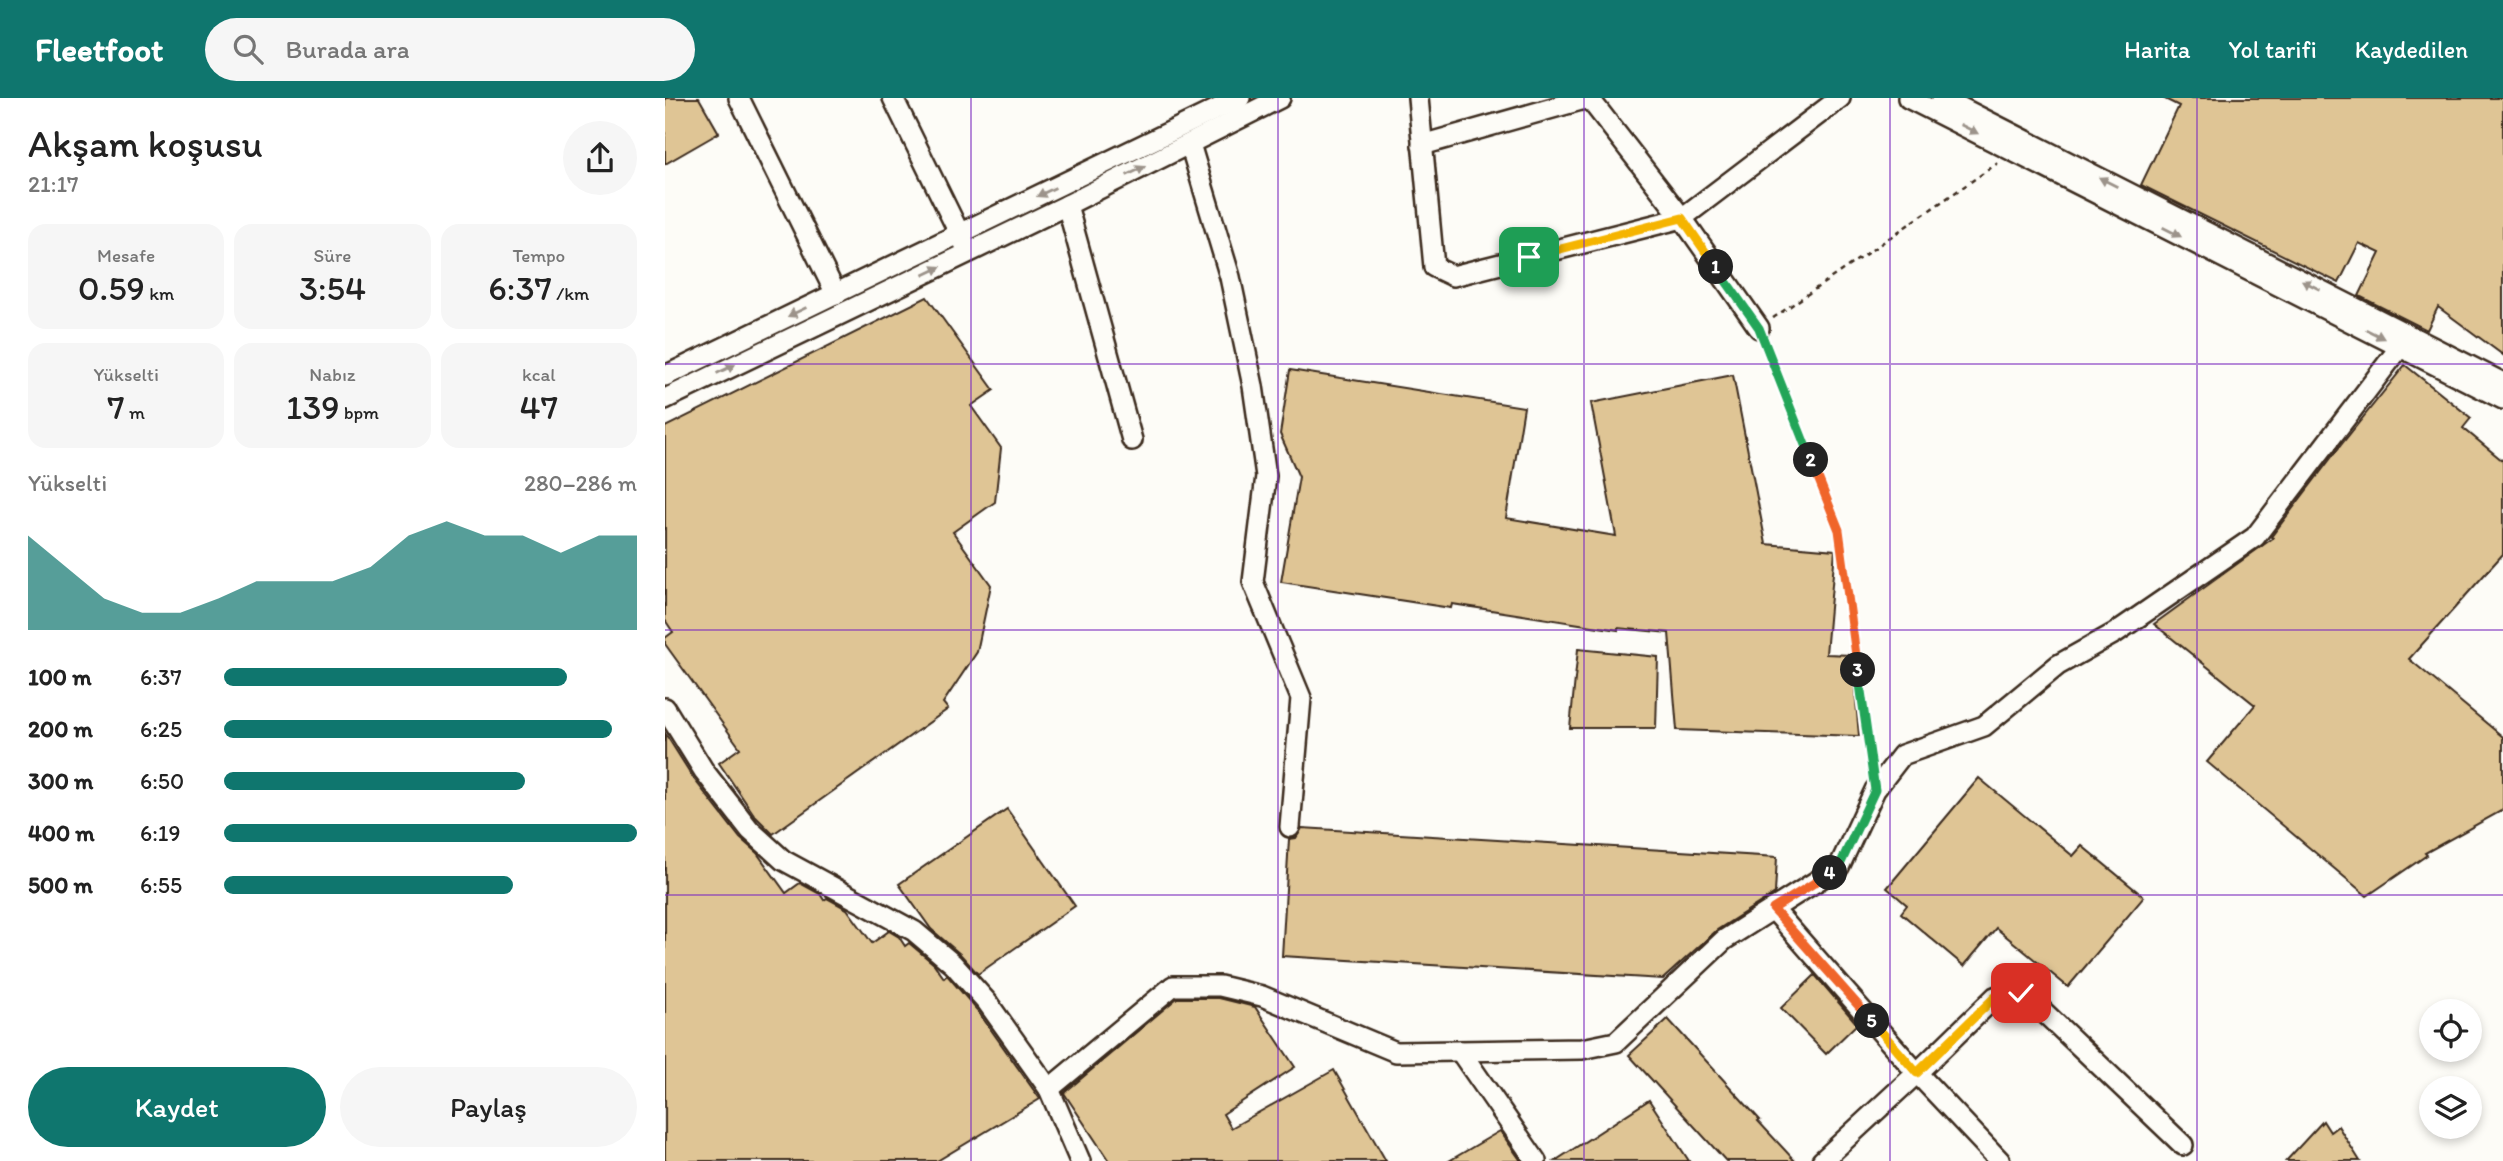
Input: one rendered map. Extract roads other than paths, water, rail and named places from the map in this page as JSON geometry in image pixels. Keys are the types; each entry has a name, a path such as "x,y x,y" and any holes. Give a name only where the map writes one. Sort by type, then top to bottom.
{"street":[{"path":"739,98 836,293"},
{"path":"893,98 969,253"},
{"path":"684,389 668,368 836,293 1240,98"},
{"path":"665,399 969,253 1280,98"},
{"path":"1418,98 1434,267 1453,276 1682,218 1840,98"},
{"path":"1422,145 1589,98 1682,218 1759,328"},
{"path":"1943,98 2503,383"},
{"path":"1917,100 2014,152 2503,399"},
{"path":"1190,144 1230,277 1255,399 1266,476 1253,582 1301,698 1290,827"},
{"path":"1067,205 1132,440"},
{"path":"1049,1088 1173,986 1220,986 1262,996 1396,1052 1582,1049 1616,1042 1724,940 1839,867 1875,790 1902,755 1984,726 2058,665 2115,634 2255,537 2400,347"},
{"path":"665,708 704,771 750,830 783,860 914,931 965,976 988,1002 1049,1088 1080,1161"},
{"path":"1773,909 1917,1073 2000,1161"},
{"path":"1822,1161 1995,997 2010,991 2021,993 2183,1145"},
{"path":"1460,1051 1536,1161"}]}
